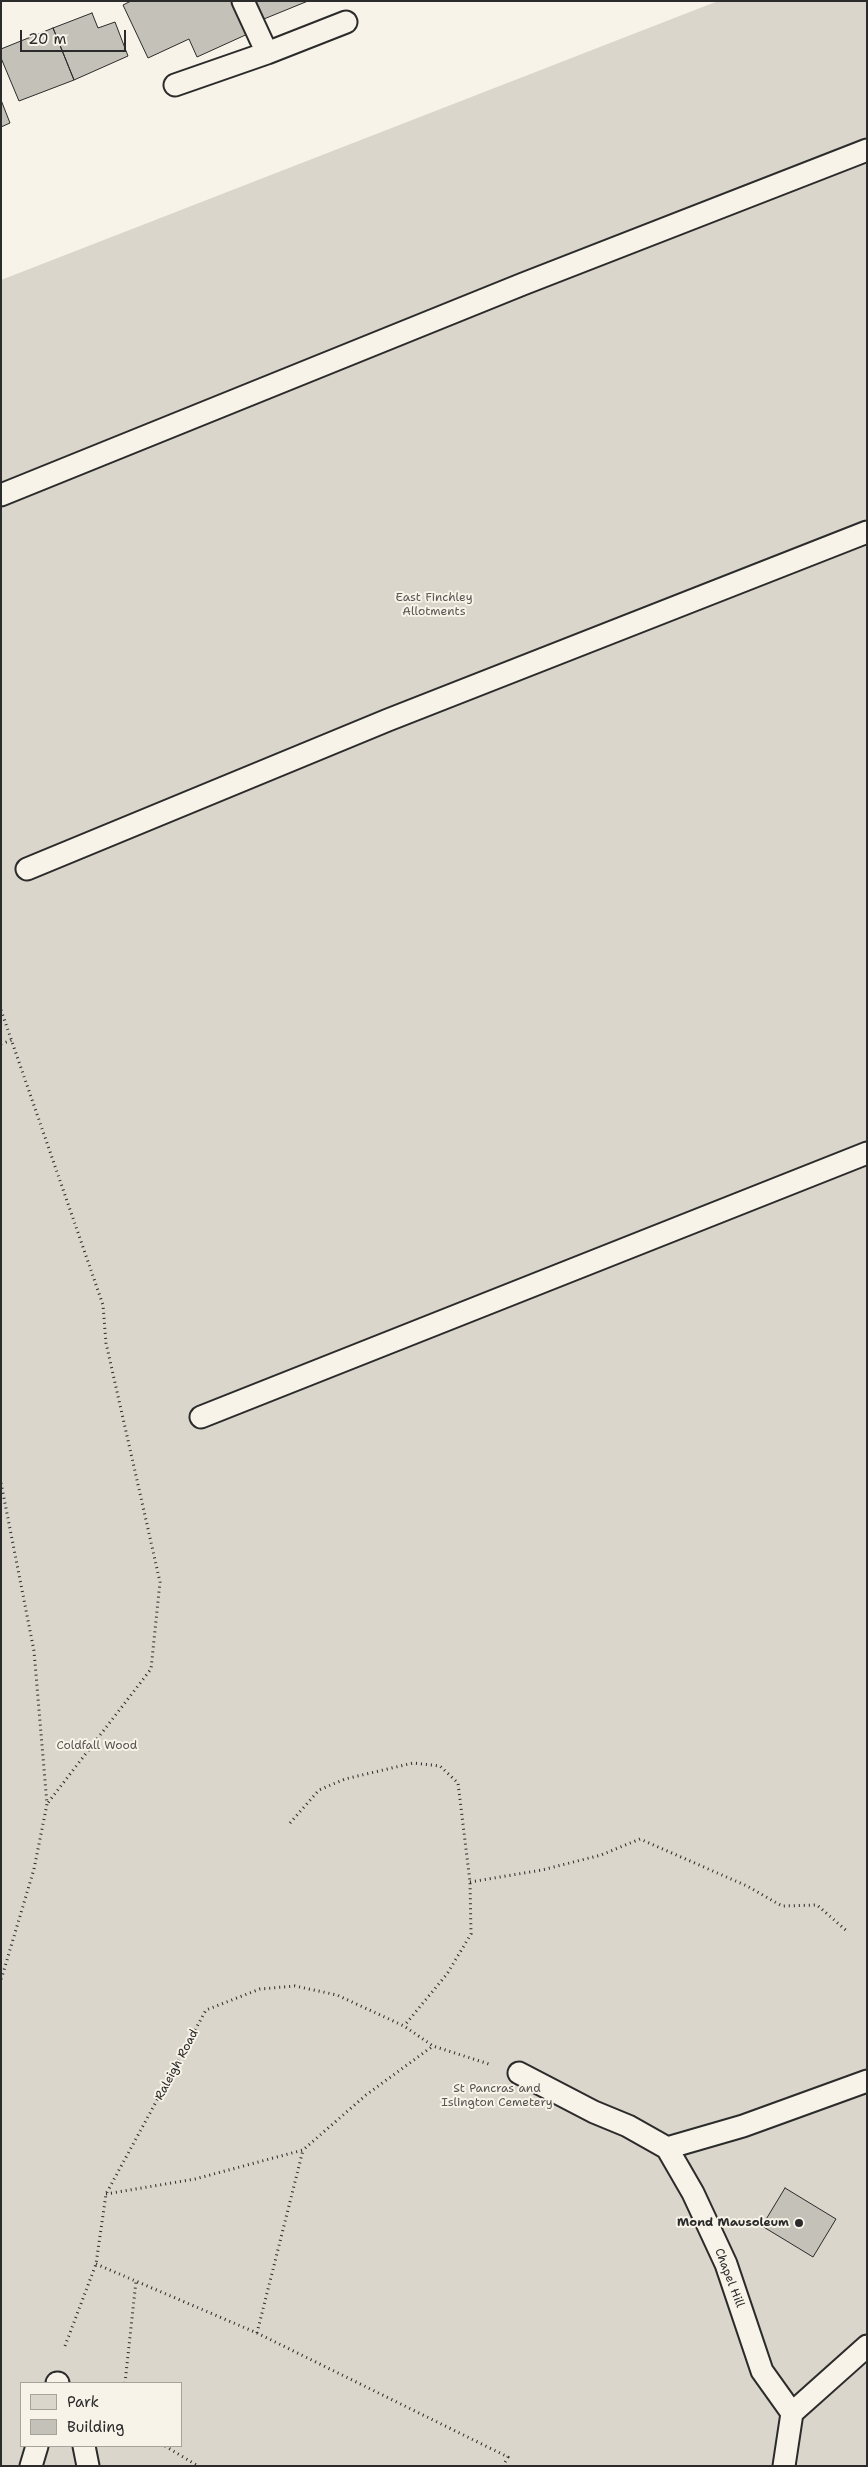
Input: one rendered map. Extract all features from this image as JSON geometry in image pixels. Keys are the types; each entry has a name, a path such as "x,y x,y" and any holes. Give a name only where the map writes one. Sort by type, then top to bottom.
{"lane":[{"path":"243,1 267,54"},
{"path":"176,85 267,54 346,22"},
{"path":"1,494 514,288 867,150"},
{"path":"27,869 388,720 867,532"},
{"path":"201,1416 867,1153"},
{"path":"519,2073 594,2112 628,2126 668,2148 743,2126 867,2081"},
{"name":"Chapel Hill","path":"668,2148 693,2192 726,2264 762,2371 792,2413"},
{"path":"784,2466 792,2413 867,2346"},
{"path":"31,2466 37,2447"},
{"path":"84,2447 88,2466"}],"path":[{"path":"1,1010 103,1305 106,1343 160,1582 151,1669 47,1804"},
{"path":"1,1044 12,1040"},
{"path":"1,1483 34,1650 47,1804 34,1869 1,1980"},
{"path":"290,1823 319,1790 345,1780 412,1763 440,1766 458,1783 470,1882 471,1934 447,1974 404,2026"},
{"path":"470,1882 542,1870 601,1856 640,1839 738,1881 782,1906 817,1904 848,1932"},
{"name":"Raleigh Road","path":"65,2346 96,2264 106,2194 206,2010 260,1989 295,1986 337,1995 404,2026 433,2046 519,2073"},
{"path":"106,2194 195,2179 304,2150 366,2095 433,2046"},
{"path":"258,2333 304,2150"},
{"path":"96,2264 258,2333 508,2457 503,2466"},
{"path":"125,2382 136,2281"},
{"path":"166,2447 198,2466"}],"green space":[{"name":"East Finchley Allotments","path":"718,1 867,1 867,2466 1,2466 1,280"}],"building":[{"path":"131,1 238,1 252,32 197,57 189,39 148,58 123,5"},
{"path":"251,1 308,1 259,21"},
{"path":"92,13 98,28 115,22 128,56 74,80 53,28"},
{"path":"53,28 74,80 19,101 1,58 1,49"},
{"path":"1,100 10,123 1,127"},
{"name":"Mond Mausoleum","path":"785,2188 836,2219 813,2257 762,2226"}],"place":[{"name":"Mond Mausoleum","path":"799,2223"}],"park label":[{"name":"Coldfall Wood","path":"97,1746"},
{"name":"St Pancras and Islington Cemetery","path":"497,2096"}]}
